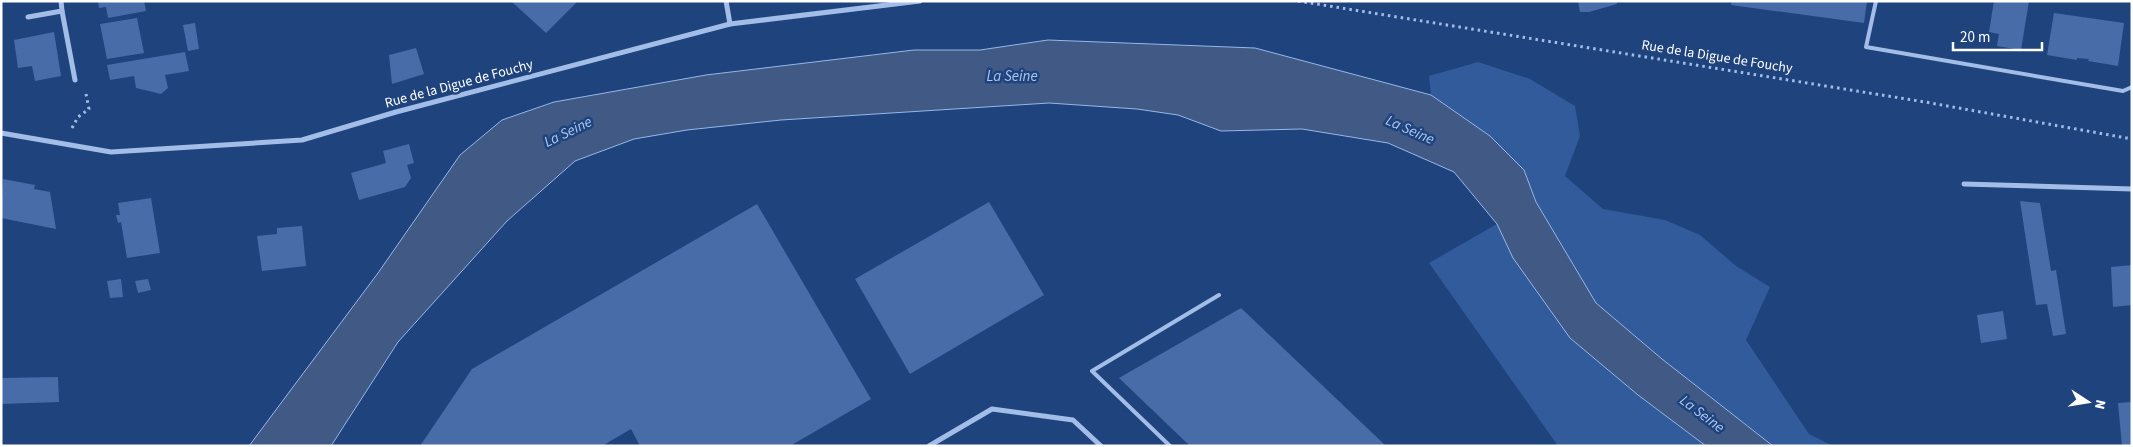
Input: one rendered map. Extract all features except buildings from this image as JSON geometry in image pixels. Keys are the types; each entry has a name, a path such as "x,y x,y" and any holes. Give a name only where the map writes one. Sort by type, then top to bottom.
{"street":[{"path":"61,1 75,80"},
{"path":"726,1 730,24"},
{"name":"Rue de la Digue de Fouchy","path":"1,133 112,152 302,140 396,112 730,24 920,1"},
{"path":"28,17 62,11"},
{"path":"1964,184 2132,189"},
{"path":"929,446 992,410 1073,420 1101,446"}],"lane":[{"path":"1876,1 1866,47 2123,91 2132,88"},
{"path":"1170,446 1092,371 1219,295"}],"path":[{"name":"Rue de la Digue de Fouchy","path":"1298,1 1925,102 2132,139"},
{"path":"64,144 78,117 89,110 84,85 75,80"}],"shaded area":[{"path":"1478,62 1530,79 1575,106 1580,136 1565,176 1603,209 1665,220 1700,235 1736,266 1770,287 1746,340 1809,434 1833,446 1773,446 1662,359 1596,303 1536,202 1524,170 1490,136 1431,95 1429,76"},
{"path":"1497,224 1516,262 1570,338 1638,395 1706,446 1558,446 1429,263"}],"water":[{"name":"La Seine","path":"1048,40 1255,48 1431,95 1490,136 1524,170 1536,202 1596,303 1662,359 1773,446 1706,446 1638,395 1570,338 1513,258 1497,224 1454,172 1388,143 1302,129 1221,131 1178,115 1137,109 1049,103 781,120 687,130 634,139 575,161 507,221 398,342 331,446 249,446 378,273 460,155 502,120 554,102 706,75 914,50 980,50"}]}
